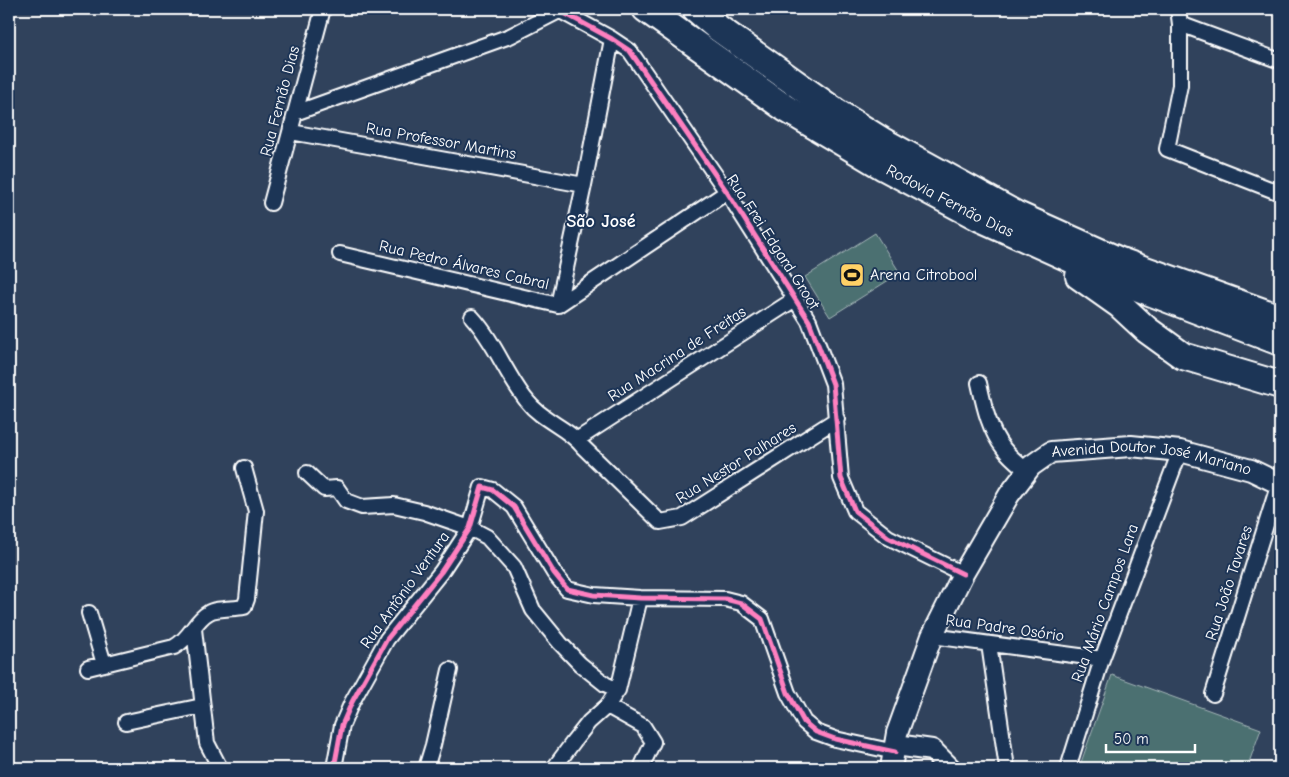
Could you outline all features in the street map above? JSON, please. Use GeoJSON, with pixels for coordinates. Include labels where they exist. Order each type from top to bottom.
{"type":"FeatureCollection","features":[{"type":"Feature","properties":{"kind":"highway","name":"Rodovia Fernão Dias"},"geometry":{"type":"LineString","coordinates":[[646,9],[785,108],[884,167],[980,218],[1112,278],[1280,342]]}},
{"type":"Feature","properties":{"kind":"highway","name":"Rodovia Fernão Dias"},"geometry":{"type":"LineString","coordinates":[[696,9],[718,28],[836,112],[884,142],[1015,214],[1120,262],[1280,318]]}},
{"type":"Feature","properties":{"kind":"highway"},"geometry":{"type":"LineString","coordinates":[[980,218],[998,235],[1081,277],[1120,304],[1147,330],[1183,356],[1280,385]]}},
{"type":"Feature","properties":{"kind":"street","name":"Rua Fernão Dias"},"geometry":{"type":"LineString","coordinates":[[271,203],[323,9]]}},
{"type":"Feature","properties":{"kind":"street"},"geometry":{"type":"LineString","coordinates":[[1178,9],[1180,24],[1180,85],[1167,149],[1280,193]]}},
{"type":"Feature","properties":{"kind":"street"},"geometry":{"type":"LineString","coordinates":[[296,113],[510,36],[558,10]]}},
{"type":"Feature","properties":{"kind":"street","name":"Rua Frei Edgard Groot"},"geometry":{"type":"LineString","coordinates":[[558,10],[612,39],[630,51],[727,192],[809,321],[833,384],[841,478],[855,511],[888,537],[963,574]]}},
{"type":"Feature","properties":{"kind":"street"},"geometry":{"type":"LineString","coordinates":[[1180,24],[1280,61]]}},
{"type":"Feature","properties":{"kind":"street"},"geometry":{"type":"LineString","coordinates":[[558,305],[584,186],[612,39]]}},
{"type":"Feature","properties":{"kind":"street","name":"Rua Professor Martins"},"geometry":{"type":"LineString","coordinates":[[290,132],[584,186]]}},
{"type":"Feature","properties":{"kind":"street","name":"Rua Pedro Álvares Cabral"},"geometry":{"type":"LineString","coordinates":[[340,254],[558,305],[727,192]]}},
{"type":"Feature","properties":{"kind":"street","name":"Rua Macrina de Freitas"},"geometry":{"type":"LineString","coordinates":[[578,439],[795,299]]}},
{"type":"Feature","properties":{"kind":"street","name":"Rua Nestor Palhares"},"geometry":{"type":"LineString","coordinates":[[472,317],[488,336],[505,369],[527,402],[553,424],[578,439],[660,522],[682,518],[837,419]]}},
{"type":"Feature","properties":{"kind":"street"},"geometry":{"type":"LineString","coordinates":[[979,383],[987,419],[1000,443],[1004,450],[1027,471]]}},
{"type":"Feature","properties":{"kind":"street","name":"Avenida Doutor José Mariano"},"geometry":{"type":"LineString","coordinates":[[895,749],[932,636],[963,574],[1009,495],[1030,466],[1051,452],[1131,446],[1180,451],[1251,470],[1280,483]]}},
{"type":"Feature","properties":{"kind":"street","name":"Rua Mário Campos Lara"},"geometry":{"type":"LineString","coordinates":[[1068,768],[1102,660],[1180,451]]}},
{"type":"Feature","properties":{"kind":"street"},"geometry":{"type":"LineString","coordinates":[[88,668],[174,646],[181,643],[206,614],[213,610],[244,607],[247,599],[256,511],[244,468]]}},
{"type":"Feature","properties":{"kind":"street"},"geometry":{"type":"LineString","coordinates":[[307,473],[324,489],[337,488],[346,501],[362,507],[394,505],[424,512],[470,528],[487,538],[506,556],[514,567],[533,610],[560,643],[580,664],[605,684],[618,690]]}},
{"type":"Feature","properties":{"kind":"street","name":"Rua João Tavares"},"geometry":{"type":"LineString","coordinates":[[1213,694],[1280,483]]}},
{"type":"Feature","properties":{"kind":"street","name":"Rua Antônio Ventura"},"geometry":{"type":"LineString","coordinates":[[334,768],[342,725],[352,702],[387,639],[440,572],[470,528],[482,487],[493,490],[514,507],[554,573],[567,589],[594,594],[640,598]]}},
{"type":"Feature","properties":{"kind":"street"},"geometry":{"type":"LineString","coordinates":[[554,768],[589,722],[607,706],[618,690],[640,598],[725,599],[741,603],[762,619],[788,693],[804,722],[816,732],[835,739],[895,749],[932,750],[950,768]]}},
{"type":"Feature","properties":{"kind":"street"},"geometry":{"type":"LineString","coordinates":[[89,613],[104,664]]}},
{"type":"Feature","properties":{"kind":"street"},"geometry":{"type":"LineString","coordinates":[[194,630],[207,743],[220,768]]}},
{"type":"Feature","properties":{"kind":"street","name":"Rua Padre Osório"},"geometry":{"type":"LineString","coordinates":[[932,636],[1102,660]]}},
{"type":"Feature","properties":{"kind":"street"},"geometry":{"type":"LineString","coordinates":[[989,644],[1007,768]]}},
{"type":"Feature","properties":{"kind":"street"},"geometry":{"type":"LineString","coordinates":[[426,768],[450,670]]}},
{"type":"Feature","properties":{"kind":"street"},"geometry":{"type":"LineString","coordinates":[[126,722],[202,706]]}},
{"type":"Feature","properties":{"kind":"street"},"geometry":{"type":"LineString","coordinates":[[607,706],[643,726],[654,742],[641,768]]}},
{"type":"Feature","properties":{"kind":"green space","name":"Arena Citrobool"},"geometry":{"type":"Polygon","coordinates":[[[875,233],[900,273],[830,317],[805,277],[875,233]]]}},
{"type":"Feature","properties":{"kind":"green space"},"geometry":{"type":"Polygon","coordinates":[[[1112,675],[1261,729],[1247,768],[1079,768],[1112,675]]]}},
{"type":"Feature","properties":{"kind":"cycle path"},"geometry":{"type":"LineString","coordinates":[[557,9],[630,51],[727,192],[809,321],[833,384],[841,478],[855,511],[888,537],[963,574]]}},
{"type":"Feature","properties":{"kind":"cycle path"},"geometry":{"type":"LineString","coordinates":[[334,768],[342,725],[352,702],[387,639],[441,572],[470,528],[482,487],[493,490],[514,507],[554,573],[567,589],[594,595],[640,598],[725,599],[741,603],[762,619],[788,693],[804,722],[816,732],[835,739],[895,752]]}},
{"type":"Feature","properties":{"kind":"place","name":"Arena Citrobool"},"geometry":{"type":"Point","coordinates":[852,275]}},
{"type":"Feature","properties":{"kind":"district","name":"São José"},"geometry":{"type":"Point","coordinates":[601,221]}}]}
